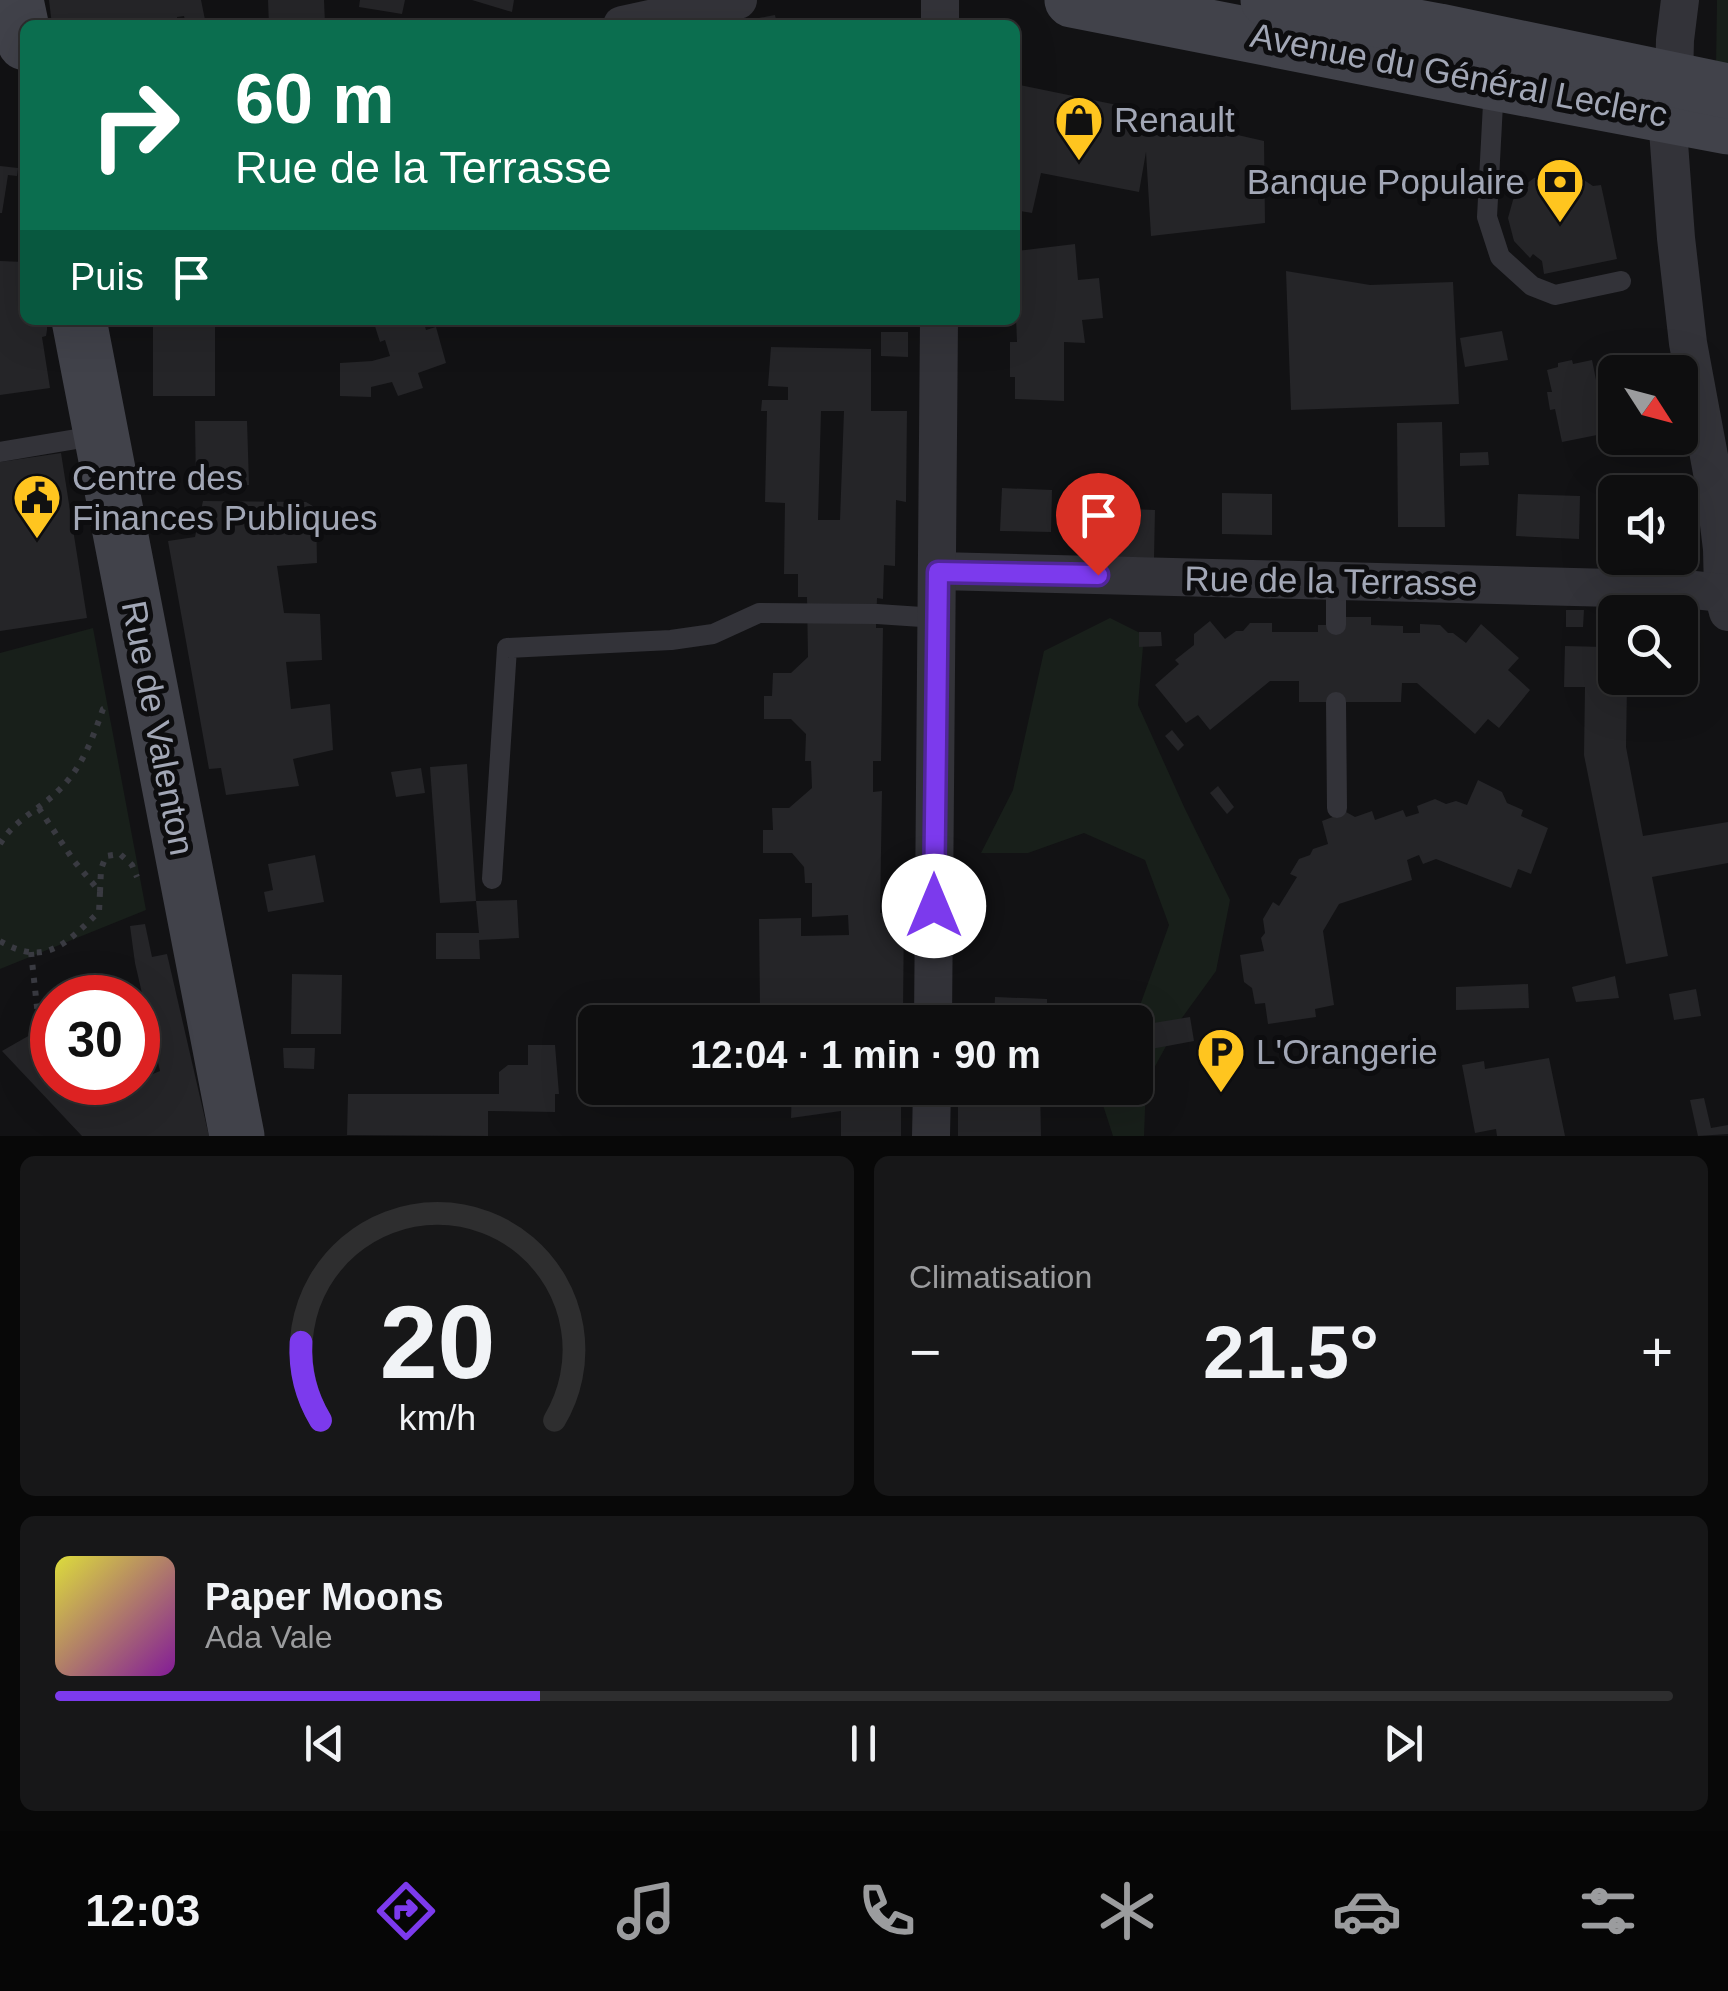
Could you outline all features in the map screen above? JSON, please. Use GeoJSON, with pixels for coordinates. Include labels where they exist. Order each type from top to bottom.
{"type":"FeatureCollection","features":[{"type":"Feature","properties":{"kind":"main road","name":"Avenue du Général Leclerc"},"geometry":{"type":"LineString","coordinates":[[1072,0],[1494,84],[1670,97],[1728,90]]}},
{"type":"Feature","properties":{"kind":"main road","name":"Avenue du Général Leclerc"},"geometry":{"type":"LineString","coordinates":[[1268,0],[1435,23],[1670,97],[1728,127]]}},
{"type":"Feature","properties":{"kind":"main road","name":"Rue de Valenton"},"geometry":{"type":"LineString","coordinates":[[80,325],[237,1136]]}},
{"type":"Feature","properties":{"kind":"street"},"geometry":{"type":"LineString","coordinates":[[645,20],[738,0]]}},
{"type":"Feature","properties":{"kind":"street"},"geometry":{"type":"LineString","coordinates":[[1680,0],[1670,97],[1676,238],[1688,343],[1721,483],[1725,602]]}},
{"type":"Feature","properties":{"kind":"street"},"geometry":{"type":"LineString","coordinates":[[933,1005],[939,325]]}},
{"type":"Feature","properties":{"kind":"street","name":"Rue de la Terrasse"},"geometry":{"type":"LineString","coordinates":[[938,572],[1694,590],[1725,602]]}},
{"type":"Feature","properties":{"kind":"street"},"geometry":{"type":"LineString","coordinates":[[932,1105],[932,1136]]}},
{"type":"Feature","properties":{"kind":"lane"},"geometry":{"type":"LineString","coordinates":[[1494,84],[1487,217],[1500,257],[1532,286],[1554,295],[1621,281]]}},
{"type":"Feature","properties":{"kind":"lane"},"geometry":{"type":"LineString","coordinates":[[0,452],[102,434]]}},
{"type":"Feature","properties":{"kind":"lane"},"geometry":{"type":"LineString","coordinates":[[1336,581],[1336,625]]}},
{"type":"Feature","properties":{"kind":"lane"},"geometry":{"type":"LineString","coordinates":[[492,879],[507,648],[670,640],[713,634],[759,613],[938,618]]}},
{"type":"Feature","properties":{"kind":"lane"},"geometry":{"type":"LineString","coordinates":[[1336,702],[1337,808]]}},
{"type":"Feature","properties":{"kind":"path"},"geometry":{"type":"LineString","coordinates":[[0,844],[8,830],[59,790],[86,755],[103,709]]}},
{"type":"Feature","properties":{"kind":"path"},"geometry":{"type":"LineString","coordinates":[[0,941],[14,949],[42,954],[64,945],[99,912],[100,892],[38,807]]}},
{"type":"Feature","properties":{"kind":"path"},"geometry":{"type":"LineString","coordinates":[[32,952],[34,975]]}},
{"type":"Feature","properties":{"kind":"shaded area"},"geometry":{"type":"Polygon","coordinates":[[[1717,0],[1728,0],[1728,71],[1716,69],[1717,0]]]}},
{"type":"Feature","properties":{"kind":"shaded area"},"geometry":{"type":"Polygon","coordinates":[[[1110,618],[1144,635],[1138,705],[1230,900],[1216,971],[1179,1022],[1153,1070],[1153,1005],[1140,1005],[1169,925],[1145,860],[1084,833],[1028,853],[981,853],[1013,790],[1044,651],[1110,618]]]}},
{"type":"Feature","properties":{"kind":"shaded area"},"geometry":{"type":"Polygon","coordinates":[[[93,628],[146,910],[0,969],[0,653],[93,628]]]}},
{"type":"Feature","properties":{"kind":"shaded area"},"geometry":{"type":"Polygon","coordinates":[[[1103,1105],[1145,1105],[1144,1136],[1113,1136],[1103,1105]]]}},
{"type":"Feature","properties":{"kind":"building"},"geometry":{"type":"Polygon","coordinates":[[[49,0],[201,0],[205,20],[185,20],[184,16],[177,20],[51,20],[49,0]]]}},
{"type":"Feature","properties":{"kind":"building"},"geometry":{"type":"Polygon","coordinates":[[[268,0],[324,0],[325,20],[269,20],[268,0]]]}},
{"type":"Feature","properties":{"kind":"building"},"geometry":{"type":"Polygon","coordinates":[[[360,0],[405,0],[402,14],[359,7],[360,0]]]}},
{"type":"Feature","properties":{"kind":"building"},"geometry":{"type":"Polygon","coordinates":[[[472,0],[514,0],[512,12],[472,0]]]}},
{"type":"Feature","properties":{"kind":"building"},"geometry":{"type":"Polygon","coordinates":[[[775,15],[776,20],[749,20],[775,15]]]}},
{"type":"Feature","properties":{"kind":"building","name":"Renault"},"geometry":{"type":"Polygon","coordinates":[[[1020,85],[1156,113],[1154,116],[1264,141],[1265,223],[1151,236],[1146,152],[1139,192],[1041,173],[1032,213],[1020,211],[1020,85]]]}},
{"type":"Feature","properties":{"kind":"building"},"geometry":{"type":"Polygon","coordinates":[[[0,166],[18,168],[17,176],[8,175],[2,213],[0,213],[0,166]]]}},
{"type":"Feature","properties":{"kind":"building","name":"Banque Populaire"},"geometry":{"type":"Polygon","coordinates":[[[1561,172],[1578,176],[1593,186],[1601,185],[1617,259],[1544,274],[1542,261],[1533,254],[1530,258],[1514,241],[1508,218],[1520,189],[1534,178],[1561,172]]]}},
{"type":"Feature","properties":{"kind":"building"},"geometry":{"type":"Polygon","coordinates":[[[1075,244],[1078,280],[1099,278],[1103,318],[1082,320],[1085,343],[1064,342],[1064,401],[1015,399],[1015,377],[1010,377],[1010,342],[1017,342],[1016,325],[1020,325],[1020,251],[1075,244]]]}},
{"type":"Feature","properties":{"kind":"building"},"geometry":{"type":"Polygon","coordinates":[[[0,261],[20,262],[20,325],[47,325],[46,336],[42,337],[50,388],[0,395],[0,261]]]}},
{"type":"Feature","properties":{"kind":"building"},"geometry":{"type":"Polygon","coordinates":[[[1286,271],[1370,285],[1453,282],[1459,404],[1291,410],[1286,271]]]}},
{"type":"Feature","properties":{"kind":"building"},"geometry":{"type":"Polygon","coordinates":[[[153,325],[215,325],[215,396],[153,396],[153,325]]]}},
{"type":"Feature","properties":{"kind":"building"},"geometry":{"type":"Polygon","coordinates":[[[375,325],[424,325],[426,330],[436,327],[446,363],[418,373],[423,388],[398,396],[392,382],[371,387],[371,397],[340,396],[340,363],[390,356],[385,340],[380,342],[375,325]]]}},
{"type":"Feature","properties":{"kind":"building"},"geometry":{"type":"Polygon","coordinates":[[[1502,331],[1508,360],[1465,367],[1460,338],[1502,331]]]}},
{"type":"Feature","properties":{"kind":"building"},"geometry":{"type":"Polygon","coordinates":[[[881,332],[908,332],[908,357],[881,356],[881,332]]]}},
{"type":"Feature","properties":{"kind":"building"},"geometry":{"type":"Polygon","coordinates":[[[771,347],[871,349],[871,411],[907,411],[906,502],[896,500],[895,566],[884,565],[883,599],[877,598],[876,628],[883,628],[881,761],[873,761],[873,792],[882,791],[880,913],[904,912],[903,1005],[760,1005],[759,919],[801,918],[801,936],[849,935],[848,915],[812,917],[812,883],[805,883],[804,867],[792,853],[763,853],[763,830],[773,830],[772,808],[789,808],[812,788],[811,761],[805,761],[806,734],[791,719],[764,719],[764,696],[772,696],[773,673],[791,673],[808,657],[807,597],[798,597],[798,574],[784,574],[785,503],[765,502],[767,411],[761,411],[762,400],[788,400],[788,387],[768,386],[771,347]],[[821,411],[818,520],[840,520],[844,411],[821,411]]]}},
{"type":"Feature","properties":{"kind":"building"},"geometry":{"type":"Polygon","coordinates":[[[1592,360],[1598,390],[1598,435],[1562,442],[1547,392],[1552,392],[1547,370],[1558,367],[1558,363],[1592,360]]]}},
{"type":"Feature","properties":{"kind":"building"},"geometry":{"type":"Polygon","coordinates":[[[195,421],[247,421],[249,485],[196,485],[195,421]]]}},
{"type":"Feature","properties":{"kind":"building"},"geometry":{"type":"Polygon","coordinates":[[[1442,422],[1445,527],[1398,527],[1397,423],[1442,422]]]}},
{"type":"Feature","properties":{"kind":"building"},"geometry":{"type":"Polygon","coordinates":[[[1488,452],[1489,465],[1460,466],[1460,453],[1488,452]]]}},
{"type":"Feature","properties":{"kind":"building","name":"Centre des Finances Publiques"},"geometry":{"type":"Polygon","coordinates":[[[61,453],[87,618],[0,631],[0,462],[61,453]]]}},
{"type":"Feature","properties":{"kind":"building"},"geometry":{"type":"Polygon","coordinates":[[[1002,488],[1052,490],[1051,532],[1000,531],[1002,488]]]}},
{"type":"Feature","properties":{"kind":"building"},"geometry":{"type":"Polygon","coordinates":[[[1222,493],[1272,494],[1272,535],[1222,534],[1222,493]]]}},
{"type":"Feature","properties":{"kind":"building"},"geometry":{"type":"Polygon","coordinates":[[[1518,494],[1580,496],[1579,539],[1516,536],[1518,494]]]}},
{"type":"Feature","properties":{"kind":"building"},"geometry":{"type":"Polygon","coordinates":[[[203,501],[306,502],[316,508],[317,563],[277,566],[284,613],[320,614],[322,660],[286,662],[291,709],[330,704],[333,750],[293,759],[299,786],[226,795],[221,768],[209,769],[168,541],[195,537],[203,501]]]}},
{"type":"Feature","properties":{"kind":"building"},"geometry":{"type":"Polygon","coordinates":[[[1131,509],[1155,510],[1154,558],[1091,557],[1092,524],[1131,525],[1131,509]]]}},
{"type":"Feature","properties":{"kind":"building"},"geometry":{"type":"Polygon","coordinates":[[[1566,610],[1584,610],[1583,627],[1566,627],[1566,610]]]}},
{"type":"Feature","properties":{"kind":"building"},"geometry":{"type":"Polygon","coordinates":[[[1343,617],[1371,617],[1371,625],[1403,626],[1403,633],[1420,633],[1420,624],[1440,625],[1466,643],[1481,624],[1519,658],[1508,670],[1530,690],[1499,728],[1488,719],[1475,734],[1417,683],[1402,683],[1401,702],[1299,702],[1299,681],[1270,681],[1210,730],[1198,715],[1186,723],[1155,685],[1179,664],[1175,660],[1194,645],[1194,634],[1210,621],[1225,639],[1250,623],[1272,623],[1272,632],[1318,632],[1318,625],[1336,625],[1343,617]]]}},
{"type":"Feature","properties":{"kind":"building"},"geometry":{"type":"Polygon","coordinates":[[[1139,632],[1161,632],[1162,646],[1139,647],[1139,632]]]}},
{"type":"Feature","properties":{"kind":"building"},"geometry":{"type":"Polygon","coordinates":[[[1565,646],[1598,647],[1598,695],[1627,695],[1626,747],[1643,836],[1728,822],[1728,863],[1652,877],[1668,956],[1626,964],[1584,755],[1585,687],[1564,687],[1565,646]]]}},
{"type":"Feature","properties":{"kind":"building"},"geometry":{"type":"Polygon","coordinates":[[[1172,730],[1184,745],[1178,751],[1165,736],[1172,730]]]}},
{"type":"Feature","properties":{"kind":"building"},"geometry":{"type":"Polygon","coordinates":[[[467,764],[476,901],[440,903],[430,767],[467,764]]]}},
{"type":"Feature","properties":{"kind":"building"},"geometry":{"type":"Polygon","coordinates":[[[421,768],[425,793],[396,797],[391,772],[421,768]]]}},
{"type":"Feature","properties":{"kind":"building"},"geometry":{"type":"Polygon","coordinates":[[[1478,780],[1502,792],[1507,803],[1523,810],[1521,816],[1548,828],[1531,874],[1518,869],[1511,888],[1436,859],[1423,864],[1419,855],[1407,860],[1412,880],[1339,904],[1323,931],[1334,1005],[1315,1009],[1316,1017],[1268,1024],[1265,1003],[1255,1004],[1252,988],[1244,982],[1240,955],[1264,951],[1263,919],[1273,902],[1279,906],[1297,877],[1290,874],[1299,859],[1328,844],[1322,821],[1346,812],[1355,817],[1372,811],[1375,820],[1403,810],[1406,817],[1419,813],[1417,806],[1435,799],[1467,805],[1478,780]]]}},
{"type":"Feature","properties":{"kind":"building"},"geometry":{"type":"Polygon","coordinates":[[[1218,786],[1234,807],[1227,814],[1210,793],[1218,786]]]}},
{"type":"Feature","properties":{"kind":"building"},"geometry":{"type":"Polygon","coordinates":[[[315,855],[324,902],[268,912],[264,892],[273,890],[268,864],[315,855]]]}},
{"type":"Feature","properties":{"kind":"building"},"geometry":{"type":"Polygon","coordinates":[[[517,900],[519,938],[479,940],[480,959],[436,959],[436,933],[479,933],[476,901],[517,900]]]}},
{"type":"Feature","properties":{"kind":"building"},"geometry":{"type":"Polygon","coordinates":[[[145,924],[152,957],[167,954],[209,1136],[82,1136],[53,1105],[160,1105],[160,975],[138,975],[130,926],[145,924]]]}},
{"type":"Feature","properties":{"kind":"building"},"geometry":{"type":"Polygon","coordinates":[[[292,974],[342,975],[341,1034],[291,1034],[292,974]]]}},
{"type":"Feature","properties":{"kind":"building"},"geometry":{"type":"Polygon","coordinates":[[[1615,976],[1619,998],[1576,1002],[1572,987],[1615,976]]]}},
{"type":"Feature","properties":{"kind":"building"},"geometry":{"type":"Polygon","coordinates":[[[1528,984],[1529,1008],[1456,1010],[1456,987],[1528,984]]]}},
{"type":"Feature","properties":{"kind":"building"},"geometry":{"type":"Polygon","coordinates":[[[1696,989],[1701,1016],[1674,1020],[1669,994],[1696,989]]]}},
{"type":"Feature","properties":{"kind":"building"},"geometry":{"type":"Polygon","coordinates":[[[995,997],[1047,999],[1047,1005],[995,1005],[995,997]]]}},
{"type":"Feature","properties":{"kind":"building"},"geometry":{"type":"Polygon","coordinates":[[[1190,1017],[1194,1041],[1153,1049],[1153,1023],[1190,1017]]]}},
{"type":"Feature","properties":{"kind":"building"},"geometry":{"type":"Polygon","coordinates":[[[30,1035],[30,1081],[2,1051],[30,1035]]]}},
{"type":"Feature","properties":{"kind":"building"},"geometry":{"type":"Polygon","coordinates":[[[528,1045],[555,1045],[559,1094],[555,1094],[555,1112],[488,1111],[488,1136],[347,1135],[348,1094],[499,1094],[499,1072],[508,1065],[528,1065],[528,1045]]]}},
{"type":"Feature","properties":{"kind":"building"},"geometry":{"type":"Polygon","coordinates":[[[283,1048],[315,1048],[314,1069],[284,1068],[283,1048]]]}},
{"type":"Feature","properties":{"kind":"building"},"geometry":{"type":"Polygon","coordinates":[[[1549,1058],[1565,1136],[1497,1136],[1496,1129],[1475,1133],[1462,1065],[1484,1061],[1485,1069],[1549,1058]]]}},
{"type":"Feature","properties":{"kind":"building"},"geometry":{"type":"Polygon","coordinates":[[[1704,1098],[1711,1128],[1728,1125],[1728,1134],[1698,1136],[1690,1100],[1704,1098]]]}},
{"type":"Feature","properties":{"kind":"building"},"geometry":{"type":"Polygon","coordinates":[[[791,1105],[901,1105],[901,1136],[841,1136],[841,1111],[791,1118],[791,1105]]]}},
{"type":"Feature","properties":{"kind":"building"},"geometry":{"type":"Polygon","coordinates":[[[958,1105],[1040,1105],[1041,1136],[958,1136],[958,1105]]]}},
{"type":"Feature","properties":{"kind":"place","name":"Renault"},"geometry":{"type":"Point","coordinates":[1079,162]}},
{"type":"Feature","properties":{"kind":"place","name":"Banque Populaire"},"geometry":{"type":"Point","coordinates":[1560,224]}},
{"type":"Feature","properties":{"kind":"place","name":"Centre des Finances Publiques"},"geometry":{"type":"Point","coordinates":[37,540]}},
{"type":"Feature","properties":{"kind":"place","name":"L'Orangerie"},"geometry":{"type":"Point","coordinates":[1221,1094]}},
{"type":"Feature","properties":{"kind":"route"},"geometry":{"type":"LineString","coordinates":[[934,906],[938,572],[1098,575]]}}]}
